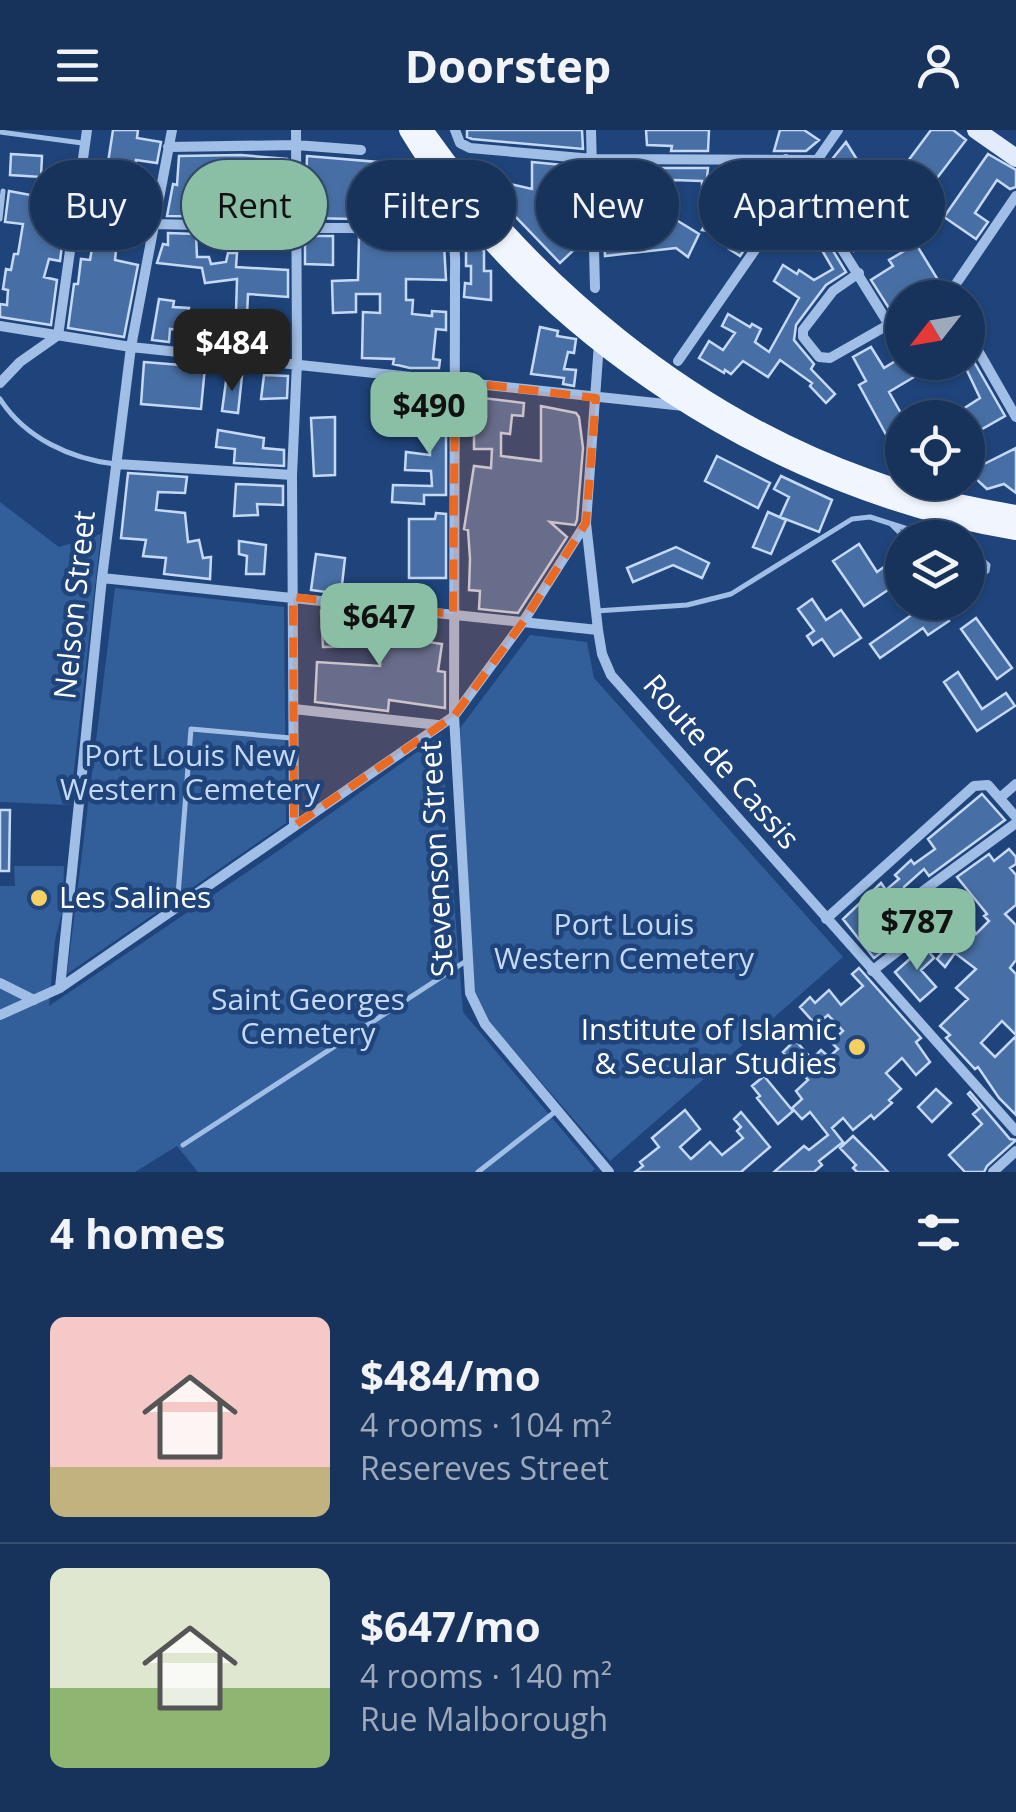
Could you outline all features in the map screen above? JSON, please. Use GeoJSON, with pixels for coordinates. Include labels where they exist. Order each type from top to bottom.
{"type":"FeatureCollection","features":[{"type":"Feature","properties":{"kind":"highway"},"geometry":{"type":"LineString","coordinates":[[396,130],[452,207],[481,239],[599,343],[688,406],[766,450],[852,488],[916,509],[1016,532]]}},
{"type":"Feature","properties":{"kind":"highway"},"geometry":{"type":"LineString","coordinates":[[408,130],[445,186],[530,280]]}},
{"type":"Feature","properties":{"kind":"highway"},"geometry":{"type":"LineString","coordinates":[[427,130],[460,182],[551,278],[623,340],[710,400],[764,432],[867,478],[915,494],[1016,514]]}},
{"type":"Feature","properties":{"kind":"main road"},"geometry":{"type":"LineString","coordinates":[[976,130],[1016,158]]}},
{"type":"Feature","properties":{"kind":"street"},"geometry":{"type":"LineString","coordinates":[[58,336],[87,130]]}},
{"type":"Feature","properties":{"kind":"street","name":"Nelson Street"},"geometry":{"type":"LineString","coordinates":[[162,176],[172,130]]}},
{"type":"Feature","properties":{"kind":"street"},"geometry":{"type":"LineString","coordinates":[[296,130],[296,160]]}},
{"type":"Feature","properties":{"kind":"street"},"geometry":{"type":"LineString","coordinates":[[455,130],[460,143],[470,148],[593,159],[817,160],[838,130]]}},
{"type":"Feature","properties":{"kind":"street"},"geometry":{"type":"LineString","coordinates":[[591,130],[595,288]]}},
{"type":"Feature","properties":{"kind":"street"},"geometry":{"type":"LineString","coordinates":[[168,147],[361,150]]}},
{"type":"Feature","properties":{"kind":"street"},"geometry":{"type":"LineString","coordinates":[[959,280],[1016,196]]}},
{"type":"Feature","properties":{"kind":"street","name":"Stevenson Street"},"geometry":{"type":"LineString","coordinates":[[327,228],[442,230],[454,242],[454,716],[474,1007],[608,1172]]}},
{"type":"Feature","properties":{"kind":"street","name":"Nelson Street"},"geometry":{"type":"LineString","coordinates":[[60,988],[102,578],[131,347],[148,250]]}},
{"type":"Feature","properties":{"kind":"street"},"geometry":{"type":"LineString","coordinates":[[294,826],[292,475],[296,250]]}},
{"type":"Feature","properties":{"kind":"street"},"geometry":{"type":"LineString","coordinates":[[678,361],[756,250]]}},
{"type":"Feature","properties":{"kind":"street"},"geometry":{"type":"LineString","coordinates":[[844,250],[885,319]]}},
{"type":"Feature","properties":{"kind":"street"},"geometry":{"type":"LineString","coordinates":[[858,273],[833,290],[803,330],[803,337],[819,356],[830,358],[885,326]]}},
{"type":"Feature","properties":{"kind":"street"},"geometry":{"type":"LineString","coordinates":[[0,326],[131,347],[688,406]]}},
{"type":"Feature","properties":{"kind":"street"},"geometry":{"type":"LineString","coordinates":[[0,383],[29,354],[58,336]]}},
{"type":"Feature","properties":{"kind":"street","name":"Route de Cassis"},"geometry":{"type":"LineString","coordinates":[[599,343],[586,523],[598,630],[611,674],[1016,1131]]}},
{"type":"Feature","properties":{"kind":"street"},"geometry":{"type":"LineString","coordinates":[[985,363],[1016,417]]}},
{"type":"Feature","properties":{"kind":"street"},"geometry":{"type":"LineString","coordinates":[[117,464],[292,475]]}},
{"type":"Feature","properties":{"kind":"street"},"geometry":{"type":"LineString","coordinates":[[0,1016],[60,988],[454,716],[523,622],[586,523]]}},
{"type":"Feature","properties":{"kind":"street"},"geometry":{"type":"LineString","coordinates":[[102,578],[598,630]]}},
{"type":"Feature","properties":{"kind":"street"},"geometry":{"type":"LineString","coordinates":[[294,710],[439,726]]}},
{"type":"Feature","properties":{"kind":"street"},"geometry":{"type":"LineString","coordinates":[[826,919],[974,786],[984,783],[1002,797],[1016,820],[924,891],[922,900],[934,915],[934,923],[872,971]]}},
{"type":"Feature","properties":{"kind":"street"},"geometry":{"type":"LineString","coordinates":[[1002,797],[1016,784]]}},
{"type":"Feature","properties":{"kind":"street"},"geometry":{"type":"LineString","coordinates":[[0,983],[34,1000]]}},
{"type":"Feature","properties":{"kind":"street"},"geometry":{"type":"LineString","coordinates":[[993,1172],[1016,1151]]}},
{"type":"Feature","properties":{"kind":"lane"},"geometry":{"type":"LineString","coordinates":[[2,131],[85,144]]}},
{"type":"Feature","properties":{"kind":"lane"},"geometry":{"type":"LineString","coordinates":[[0,219],[2,191]]}},
{"type":"Feature","properties":{"kind":"lane"},"geometry":{"type":"LineString","coordinates":[[0,399],[23,426],[64,452],[117,464]]}},
{"type":"Feature","properties":{"kind":"lane"},"geometry":{"type":"LineString","coordinates":[[596,611],[709,602],[731,594],[852,519],[870,517],[885,523]]}},
{"type":"Feature","properties":{"kind":"lane"},"geometry":{"type":"LineString","coordinates":[[176,908],[192,729],[294,739]]}},
{"type":"Feature","properties":{"kind":"lane"},"geometry":{"type":"LineString","coordinates":[[183,1145],[468,960]]}},
{"type":"Feature","properties":{"kind":"lane"},"geometry":{"type":"LineString","coordinates":[[478,1172],[556,1111]]}},
{"type":"Feature","properties":{"kind":"highlighted area"},"geometry":{"type":"Polygon","coordinates":[[[455,381],[596,398],[586,523],[523,622],[454,716],[294,826],[293,597],[453,614],[455,381]]]}},
{"type":"Feature","properties":{"kind":"green space"},"geometry":{"type":"Polygon","coordinates":[[[0,502],[59,547],[101,534],[70,805],[0,802],[0,502]]]}},
{"type":"Feature","properties":{"kind":"green space","name":"Port Louis New Western Cemetery"},"geometry":{"type":"Polygon","coordinates":[[[115,588],[284,607],[286,823],[67,974],[115,588]]]}},
{"type":"Feature","properties":{"kind":"green space","name":"Port Louis Western Cemetery"},"geometry":{"type":"Polygon","coordinates":[[[530,635],[587,642],[594,678],[843,957],[610,1161],[473,1004],[460,728],[530,635]]]}},
{"type":"Feature","properties":{"kind":"green space","name":"Saint Georges Cemetery"},"geometry":{"type":"Polygon","coordinates":[[[441,735],[463,1012],[595,1169],[198,1172],[177,1146],[135,1172],[0,1172],[0,886],[15,886],[14,866],[64,866],[63,909],[55,940],[49,1006],[441,735]]]}},
{"type":"Feature","properties":{"kind":"building"},"geometry":{"type":"Polygon","coordinates":[[[113,130],[138,130],[137,138],[161,142],[158,160],[108,160],[113,130]]]}},
{"type":"Feature","properties":{"kind":"building"},"geometry":{"type":"Polygon","coordinates":[[[467,130],[582,130],[583,149],[472,139],[467,137],[467,130]]]}},
{"type":"Feature","properties":{"kind":"building"},"geometry":{"type":"Polygon","coordinates":[[[646,130],[709,130],[708,151],[671,151],[672,146],[647,145],[646,130]]]}},
{"type":"Feature","properties":{"kind":"building"},"geometry":{"type":"Polygon","coordinates":[[[780,130],[804,130],[819,140],[806,151],[774,151],[780,130]]]}},
{"type":"Feature","properties":{"kind":"building"},"geometry":{"type":"Polygon","coordinates":[[[931,130],[953,130],[966,140],[945,168],[945,160],[909,160],[931,130]]]}},
{"type":"Feature","properties":{"kind":"building"},"geometry":{"type":"Polygon","coordinates":[[[846,142],[857,160],[831,160],[846,142]]]}},
{"type":"Feature","properties":{"kind":"building"},"geometry":{"type":"Polygon","coordinates":[[[11,154],[42,156],[42,160],[30,160],[30,176],[10,175],[11,154]]]}},
{"type":"Feature","properties":{"kind":"building"},"geometry":{"type":"Polygon","coordinates":[[[988,154],[1016,170],[1016,187],[1010,189],[997,180],[975,213],[988,222],[976,239],[945,216],[988,154]]]}},
{"type":"Feature","properties":{"kind":"building"},"geometry":{"type":"Polygon","coordinates":[[[179,156],[287,159],[182,160],[182,216],[167,216],[173,184],[177,185],[179,156]]]}},
{"type":"Feature","properties":{"kind":"building"},"geometry":{"type":"Polygon","coordinates":[[[307,156],[354,160],[347,160],[347,219],[327,218],[327,160],[307,160],[307,156]]]}},
{"type":"Feature","properties":{"kind":"building"},"geometry":{"type":"Polygon","coordinates":[[[532,162],[536,162],[536,238],[516,217],[516,185],[532,189],[532,162]]]}},
{"type":"Feature","properties":{"kind":"building"},"geometry":{"type":"Polygon","coordinates":[[[679,168],[699,168],[699,181],[679,180],[679,168]]]}},
{"type":"Feature","properties":{"kind":"building"},"geometry":{"type":"Polygon","coordinates":[[[9,191],[30,195],[30,250],[61,250],[60,261],[49,259],[44,277],[57,280],[51,325],[0,317],[0,304],[7,305],[8,290],[3,289],[6,269],[11,270],[14,254],[18,254],[23,224],[5,222],[9,191]]]}},
{"type":"Feature","properties":{"kind":"building"},"geometry":{"type":"Polygon","coordinates":[[[679,222],[699,234],[688,257],[679,250],[679,222]]]}},
{"type":"Feature","properties":{"kind":"building"},"geometry":{"type":"Polygon","coordinates":[[[168,233],[182,234],[182,250],[197,250],[197,257],[209,257],[211,264],[226,262],[228,253],[237,253],[236,267],[288,270],[288,297],[248,294],[247,316],[262,317],[261,326],[283,331],[283,336],[288,336],[288,351],[235,346],[237,279],[205,283],[202,268],[157,263],[163,244],[168,245],[168,233]]]}},
{"type":"Feature","properties":{"kind":"building"},"geometry":{"type":"Polygon","coordinates":[[[327,236],[333,236],[333,265],[305,264],[305,250],[327,250],[327,236]]]}},
{"type":"Feature","properties":{"kind":"building"},"geometry":{"type":"Polygon","coordinates":[[[92,250],[116,250],[115,260],[138,265],[124,337],[68,328],[81,259],[90,260],[92,250]]]}},
{"type":"Feature","properties":{"kind":"building"},"geometry":{"type":"Polygon","coordinates":[[[359,250],[444,250],[446,280],[406,279],[406,300],[413,300],[412,314],[432,316],[432,311],[446,312],[446,330],[436,329],[433,359],[440,360],[439,368],[410,368],[393,364],[394,359],[362,358],[363,312],[380,313],[380,294],[356,294],[356,312],[333,313],[332,281],[358,280],[359,250]]]}},
{"type":"Feature","properties":{"kind":"building"},"geometry":{"type":"Polygon","coordinates":[[[466,250],[484,251],[484,271],[491,271],[491,300],[464,297],[465,283],[471,284],[471,266],[466,266],[466,250]]]}},
{"type":"Feature","properties":{"kind":"building"},"geometry":{"type":"Polygon","coordinates":[[[547,250],[574,250],[560,263],[547,250]]]}},
{"type":"Feature","properties":{"kind":"building"},"geometry":{"type":"Polygon","coordinates":[[[605,250],[658,250],[605,256],[605,250]]]}},
{"type":"Feature","properties":{"kind":"building"},"geometry":{"type":"Polygon","coordinates":[[[822,250],[833,250],[846,272],[826,285],[796,325],[794,340],[814,364],[811,369],[835,394],[826,403],[810,386],[812,383],[780,360],[768,377],[743,361],[731,374],[699,358],[709,341],[723,350],[735,333],[722,326],[728,314],[761,329],[755,342],[769,352],[799,298],[774,281],[783,265],[814,280],[833,269],[822,250]]]}},
{"type":"Feature","properties":{"kind":"building"},"geometry":{"type":"Polygon","coordinates":[[[906,250],[920,250],[938,280],[885,280],[885,302],[871,280],[893,266],[889,260],[906,250]]]}},
{"type":"Feature","properties":{"kind":"building"},"geometry":{"type":"Polygon","coordinates":[[[159,299],[174,301],[173,307],[189,308],[186,331],[170,329],[169,342],[152,340],[159,299]]]}},
{"type":"Feature","properties":{"kind":"building"},"geometry":{"type":"Polygon","coordinates":[[[540,327],[558,331],[557,336],[576,339],[574,353],[568,352],[564,369],[576,370],[574,386],[563,384],[564,378],[531,374],[540,327]]]}},
{"type":"Feature","properties":{"kind":"building"},"geometry":{"type":"Polygon","coordinates":[[[871,347],[885,367],[885,380],[909,380],[889,392],[894,400],[885,400],[885,433],[859,385],[866,381],[853,357],[871,347]]]}},
{"type":"Feature","properties":{"kind":"building"},"geometry":{"type":"Polygon","coordinates":[[[144,362],[205,367],[201,409],[141,404],[144,362]]]}},
{"type":"Feature","properties":{"kind":"building"},"geometry":{"type":"Polygon","coordinates":[[[227,374],[242,376],[238,413],[222,411],[227,374]]]}},
{"type":"Feature","properties":{"kind":"building"},"geometry":{"type":"Polygon","coordinates":[[[264,375],[288,376],[287,398],[261,399],[264,375]]]}},
{"type":"Feature","properties":{"kind":"building"},"geometry":{"type":"Polygon","coordinates":[[[972,380],[984,380],[1005,416],[985,427],[985,400],[977,400],[980,398],[972,380]]]}},
{"type":"Feature","properties":{"kind":"building"},"geometry":{"type":"Polygon","coordinates":[[[431,388],[446,389],[446,495],[424,495],[424,504],[392,502],[393,485],[432,486],[431,471],[405,470],[406,452],[430,455],[431,388]]]}},
{"type":"Feature","properties":{"kind":"building"},"geometry":{"type":"Polygon","coordinates":[[[466,396],[524,403],[523,416],[512,415],[510,434],[501,433],[501,456],[541,461],[541,406],[576,413],[579,417],[583,448],[577,520],[575,525],[550,522],[567,537],[518,613],[479,609],[480,591],[469,590],[468,530],[464,529],[474,466],[491,468],[492,449],[474,449],[474,429],[464,428],[466,396]]]}},
{"type":"Feature","properties":{"kind":"building"},"geometry":{"type":"Polygon","coordinates":[[[335,417],[335,475],[314,476],[311,418],[335,417]]]}},
{"type":"Feature","properties":{"kind":"building"},"geometry":{"type":"Polygon","coordinates":[[[218,430],[264,438],[263,448],[284,450],[284,466],[234,463],[235,449],[216,447],[218,430]]]}},
{"type":"Feature","properties":{"kind":"building"},"geometry":{"type":"Polygon","coordinates":[[[1016,448],[1016,493],[1004,484],[987,489],[985,464],[1016,448]]]}},
{"type":"Feature","properties":{"kind":"building"},"geometry":{"type":"Polygon","coordinates":[[[717,456],[770,483],[758,508],[705,481],[717,456]]]}},
{"type":"Feature","properties":{"kind":"building"},"geometry":{"type":"Polygon","coordinates":[[[128,473],[187,477],[185,493],[158,492],[156,510],[185,513],[188,542],[199,540],[203,558],[211,557],[210,579],[164,574],[166,558],[143,556],[146,540],[121,538],[128,473]]]}},
{"type":"Feature","properties":{"kind":"building"},"geometry":{"type":"Polygon","coordinates":[[[781,476],[832,500],[819,532],[780,517],[789,497],[774,489],[781,476]]]}},
{"type":"Feature","properties":{"kind":"building"},"geometry":{"type":"Polygon","coordinates":[[[236,484],[283,486],[283,505],[257,504],[258,515],[234,516],[236,484]]]}},
{"type":"Feature","properties":{"kind":"building"},"geometry":{"type":"Polygon","coordinates":[[[768,512],[786,520],[771,554],[753,547],[768,512]]]}},
{"type":"Feature","properties":{"kind":"building"},"geometry":{"type":"Polygon","coordinates":[[[436,513],[446,514],[446,578],[409,578],[409,519],[435,519],[436,513]]]}},
{"type":"Feature","properties":{"kind":"building"},"geometry":{"type":"Polygon","coordinates":[[[239,541],[266,545],[264,574],[246,574],[247,556],[239,554],[239,541]]]}},
{"type":"Feature","properties":{"kind":"building"},"geometry":{"type":"Polygon","coordinates":[[[859,544],[877,572],[885,566],[885,592],[864,606],[833,561],[859,544]]]}},
{"type":"Feature","properties":{"kind":"building"},"geometry":{"type":"Polygon","coordinates":[[[676,547],[709,563],[702,578],[673,565],[633,582],[627,568],[676,547]]]}},
{"type":"Feature","properties":{"kind":"building"},"geometry":{"type":"Polygon","coordinates":[[[316,554],[345,558],[341,594],[311,590],[316,554]]]}},
{"type":"Feature","properties":{"kind":"building"},"geometry":{"type":"Polygon","coordinates":[[[812,599],[826,620],[841,610],[861,638],[834,656],[822,639],[813,645],[807,636],[814,631],[798,609],[812,599]]]}},
{"type":"Feature","properties":{"kind":"building"},"geometry":{"type":"Polygon","coordinates":[[[321,611],[346,612],[347,623],[376,625],[377,619],[397,621],[395,637],[442,644],[438,671],[445,672],[445,708],[389,700],[388,711],[315,702],[317,662],[380,666],[381,646],[323,647],[321,611]]]}},
{"type":"Feature","properties":{"kind":"building"},"geometry":{"type":"Polygon","coordinates":[[[904,620],[949,621],[928,635],[923,628],[880,658],[870,644],[904,620]]]}},
{"type":"Feature","properties":{"kind":"building"},"geometry":{"type":"Polygon","coordinates":[[[977,620],[1012,668],[997,679],[961,629],[977,620]]]}},
{"type":"Feature","properties":{"kind":"building"},"geometry":{"type":"Polygon","coordinates":[[[958,672],[982,709],[1006,693],[1015,706],[977,731],[944,682],[958,672]]]}},
{"type":"Feature","properties":{"kind":"building"},"geometry":{"type":"Polygon","coordinates":[[[982,794],[1005,820],[929,876],[924,869],[904,887],[915,904],[905,912],[892,895],[877,907],[892,924],[905,914],[915,927],[874,958],[843,919],[881,883],[886,890],[899,879],[895,875],[911,860],[914,864],[935,849],[928,839],[982,794]]]}},
{"type":"Feature","properties":{"kind":"building"},"geometry":{"type":"Polygon","coordinates":[[[0,810],[10,810],[9,871],[0,871],[0,810]]]}},
{"type":"Feature","properties":{"kind":"building"},"geometry":{"type":"Polygon","coordinates":[[[1009,849],[1016,857],[1016,864],[1010,868],[1016,875],[1016,905],[1005,914],[1016,925],[1016,960],[1010,968],[1016,974],[1016,1035],[1002,1021],[981,1043],[995,1057],[1016,1036],[1016,1115],[978,1067],[975,1069],[946,1038],[950,1035],[940,1026],[968,999],[956,988],[976,969],[955,953],[945,967],[937,959],[953,939],[931,897],[939,890],[956,912],[960,909],[976,934],[989,921],[984,916],[987,914],[957,877],[989,854],[994,861],[1009,849]]]}},
{"type":"Feature","properties":{"kind":"building"},"geometry":{"type":"Polygon","coordinates":[[[922,944],[934,958],[921,970],[936,987],[920,1001],[895,972],[912,957],[909,953],[922,944]]]}},
{"type":"Feature","properties":{"kind":"building"},"geometry":{"type":"Polygon","coordinates":[[[859,968],[921,1038],[916,1042],[930,1062],[916,1075],[902,1058],[886,1073],[901,1089],[889,1100],[892,1103],[853,1130],[843,1118],[832,1128],[843,1142],[819,1161],[822,1165],[814,1172],[774,1172],[804,1146],[809,1150],[828,1135],[810,1112],[802,1119],[792,1108],[802,1099],[796,1091],[808,1080],[793,1064],[781,1074],[775,1066],[787,1056],[783,1052],[795,1040],[812,1059],[821,1050],[829,1057],[838,1049],[831,1042],[843,1031],[828,1015],[816,1025],[800,1007],[810,997],[815,1003],[829,990],[841,1005],[863,986],[852,974],[859,968]]]}},
{"type":"Feature","properties":{"kind":"building"},"geometry":{"type":"Polygon","coordinates":[[[764,1076],[793,1111],[778,1124],[752,1086],[764,1076]]]}},
{"type":"Feature","properties":{"kind":"building"},"geometry":{"type":"Polygon","coordinates":[[[936,1089],[951,1103],[932,1122],[918,1107],[936,1089]]]}},
{"type":"Feature","properties":{"kind":"building"},"geometry":{"type":"Polygon","coordinates":[[[970,1092],[1010,1139],[1016,1140],[984,1172],[965,1172],[949,1155],[982,1124],[973,1114],[980,1108],[970,1092]]]}},
{"type":"Feature","properties":{"kind":"building"},"geometry":{"type":"Polygon","coordinates":[[[685,1110],[700,1129],[680,1147],[691,1159],[710,1142],[722,1155],[743,1138],[734,1119],[741,1112],[770,1147],[741,1172],[635,1172],[643,1166],[640,1162],[659,1147],[652,1138],[685,1110]]]}},
{"type":"Feature","properties":{"kind":"building"},"geometry":{"type":"Polygon","coordinates":[[[853,1136],[888,1172],[857,1172],[853,1168],[856,1165],[840,1148],[853,1136]]]}},
{"type":"Feature","properties":{"kind":"place","name":"Les Salines"},"geometry":{"type":"Point","coordinates":[39,898]}},
{"type":"Feature","properties":{"kind":"place","name":"Institute of Islamic & Secular Studies"},"geometry":{"type":"Point","coordinates":[857,1047]}}]}
